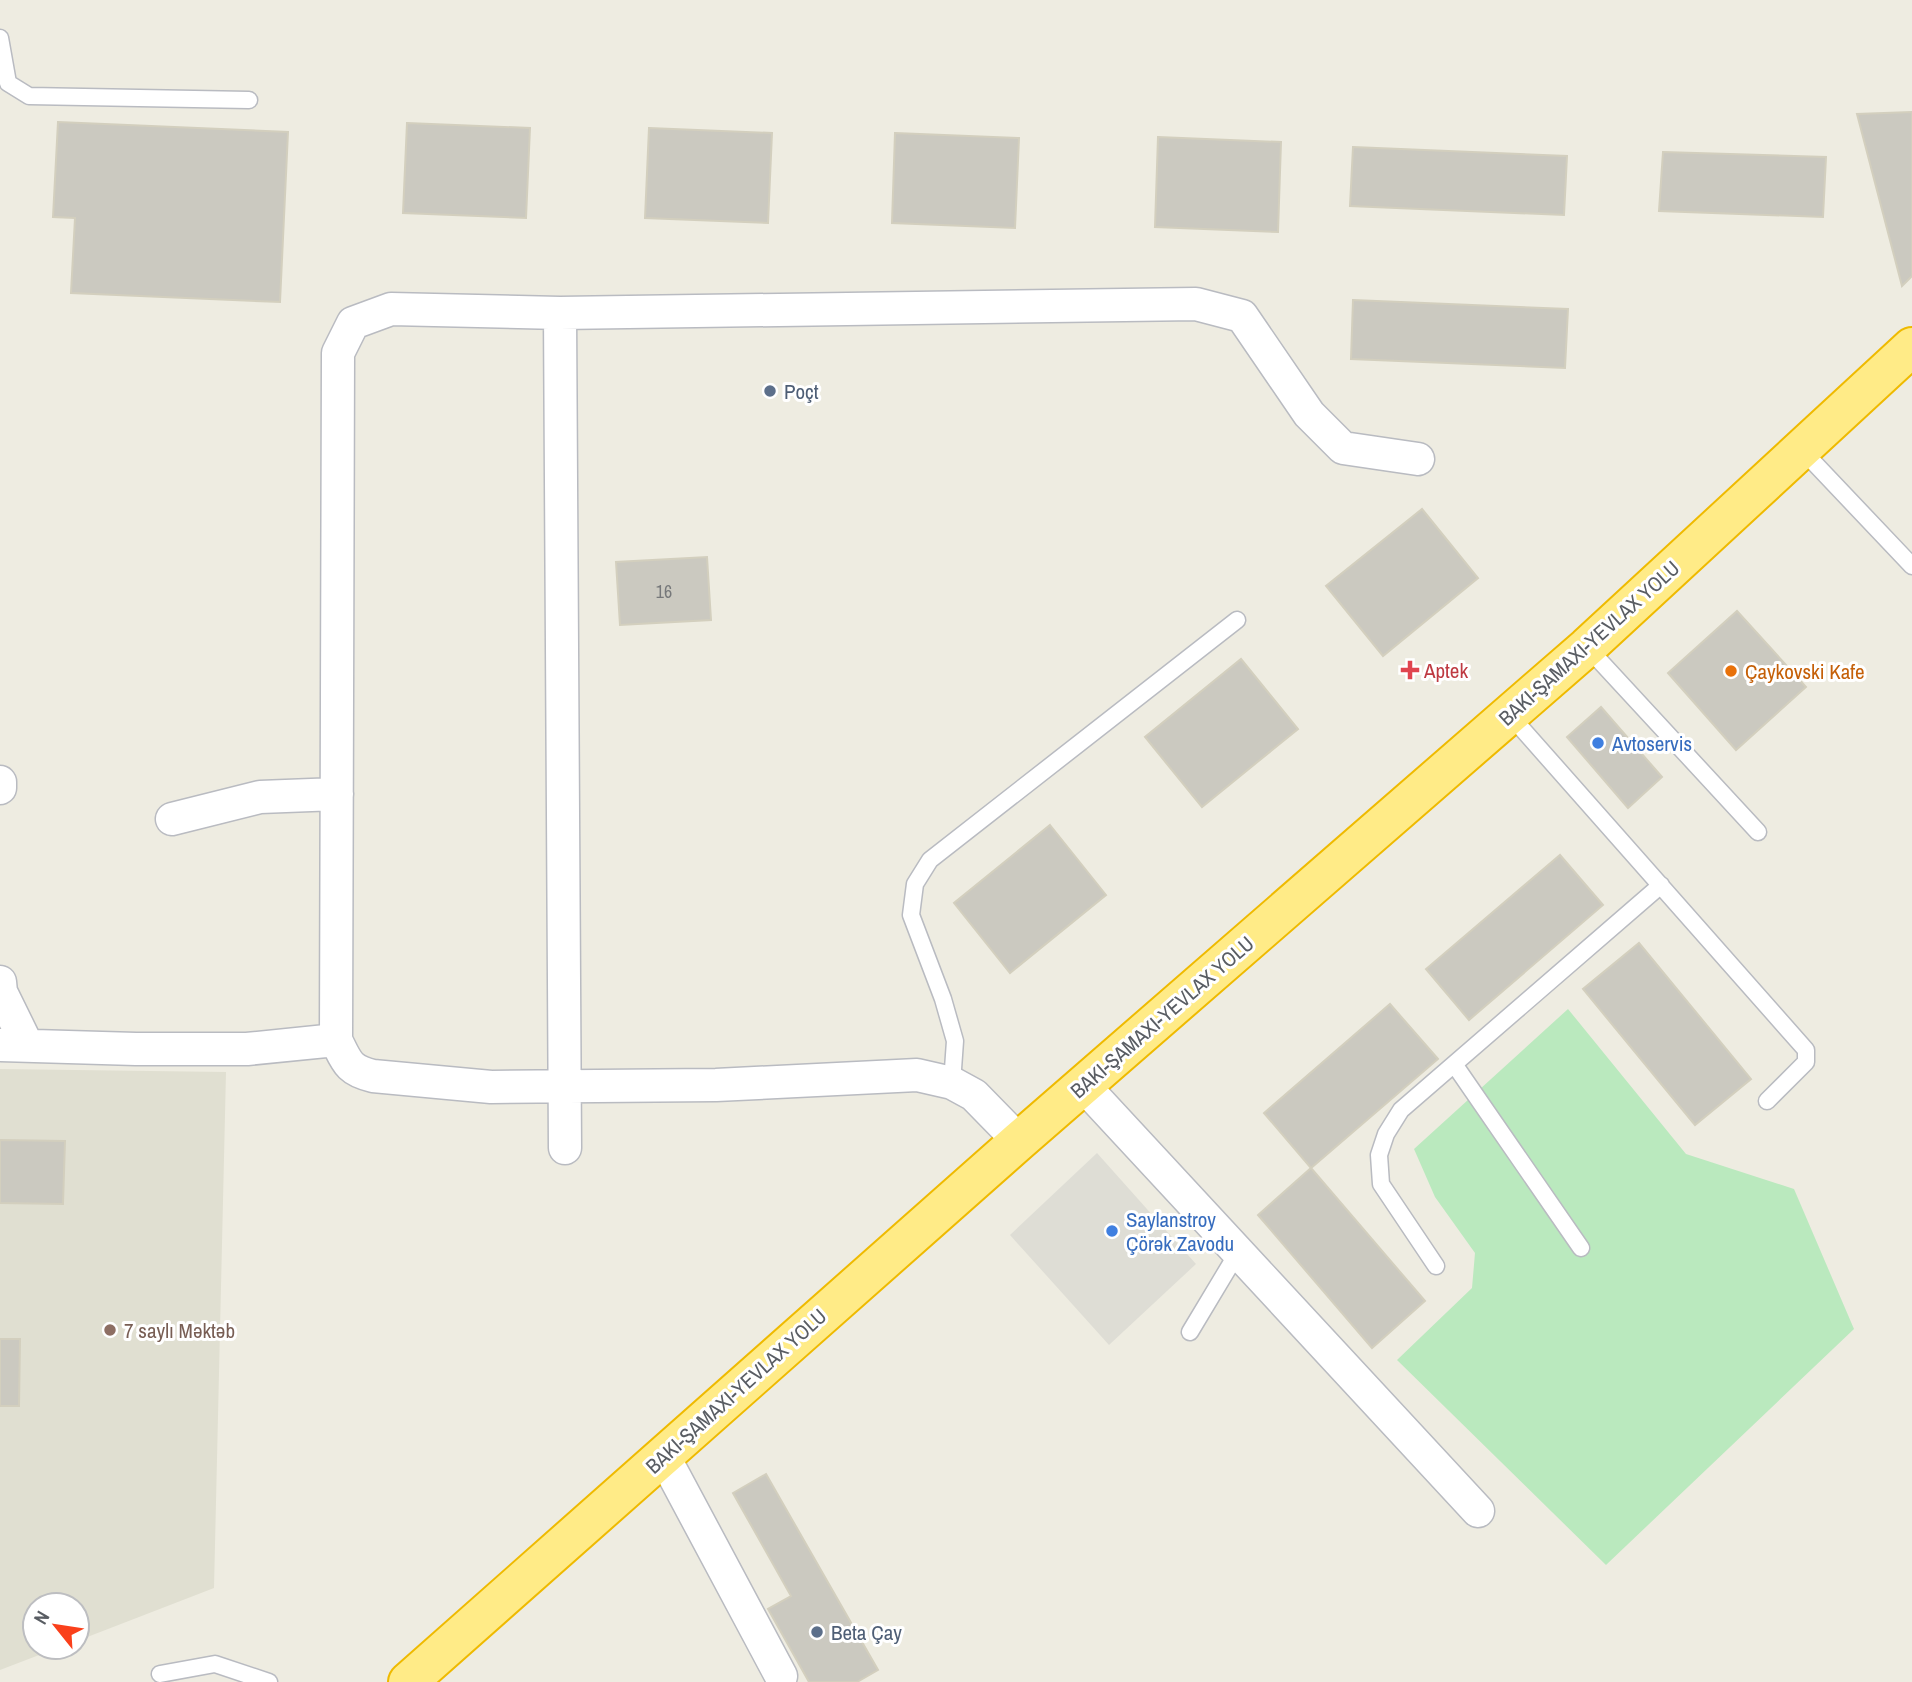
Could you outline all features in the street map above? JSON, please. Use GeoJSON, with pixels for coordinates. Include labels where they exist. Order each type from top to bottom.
{"type":"FeatureCollection","features":[{"type":"Feature","properties":{"kind":"highway"},"geometry":{"type":"LineString","coordinates":[[408,1682],[1019,1141],[1587,647],[1912,347]]}},
{"type":"Feature","properties":{"kind":"street"},"geometry":{"type":"LineString","coordinates":[[1019,1141],[974,1095],[952,1083],[917,1075],[716,1086],[491,1087],[373,1076],[356,1072],[347,1063],[336,1040],[338,353],[353,323],[391,309],[560,313],[1196,304],[1242,316],[1309,414],[1343,448],[1418,459]]}},
{"type":"Feature","properties":{"kind":"street"},"geometry":{"type":"LineString","coordinates":[[560,313],[565,1148]]}},
{"type":"Feature","properties":{"kind":"street"},"geometry":{"type":"LineString","coordinates":[[0,782],[0,788]]}},
{"type":"Feature","properties":{"kind":"street"},"geometry":{"type":"LineString","coordinates":[[172,819],[260,797],[337,794]]}},
{"type":"Feature","properties":{"kind":"street"},"geometry":{"type":"LineString","coordinates":[[0,982],[13,1045],[247,1049],[336,1040]]}},
{"type":"Feature","properties":{"kind":"street"},"geometry":{"type":"LineString","coordinates":[[1084,1086],[1478,1511]]}},
{"type":"Feature","properties":{"kind":"street"},"geometry":{"type":"LineString","coordinates":[[663,1455],[781,1676]]}},
{"type":"Feature","properties":{"kind":"lane"},"geometry":{"type":"LineString","coordinates":[[0,38],[8,83],[29,96],[249,100]]}},
{"type":"Feature","properties":{"kind":"lane"},"geometry":{"type":"LineString","coordinates":[[1802,450],[1912,566]]}},
{"type":"Feature","properties":{"kind":"lane"},"geometry":{"type":"LineString","coordinates":[[952,1083],[955,1041],[943,999],[911,915],[915,884],[930,860],[1237,620]]}},
{"type":"Feature","properties":{"kind":"lane"},"geometry":{"type":"LineString","coordinates":[[1587,647],[1758,832]]}},
{"type":"Feature","properties":{"kind":"lane"},"geometry":{"type":"LineString","coordinates":[[1509,714],[1806,1049],[1806,1062],[1767,1101]]}},
{"type":"Feature","properties":{"kind":"lane"},"geometry":{"type":"LineString","coordinates":[[1436,1266],[1381,1184],[1380,1155],[1387,1134],[1401,1110],[1661,885]]}},
{"type":"Feature","properties":{"kind":"lane"},"geometry":{"type":"LineString","coordinates":[[1454,1064],[1581,1248]]}},
{"type":"Feature","properties":{"kind":"lane"},"geometry":{"type":"LineString","coordinates":[[1190,1332],[1238,1252]]}},
{"type":"Feature","properties":{"kind":"lane"},"geometry":{"type":"LineString","coordinates":[[160,1674],[215,1664],[269,1682]]}},
{"type":"Feature","properties":{"kind":"shaded area","name":"7 saylı Məktəb"},"geometry":{"type":"Polygon","coordinates":[[[0,1069],[226,1072],[214,1588],[91,1636],[91,1591],[21,1591],[21,1661],[23,1661],[0,1670],[0,1069]]]}},
{"type":"Feature","properties":{"kind":"shaded area"},"geometry":{"type":"Polygon","coordinates":[[[1097,1153],[1196,1264],[1109,1345],[1010,1235],[1097,1153]]]}},
{"type":"Feature","properties":{"kind":"green space"},"geometry":{"type":"Polygon","coordinates":[[[1568,1009],[1686,1154],[1794,1189],[1854,1329],[1606,1565],[1397,1360],[1472,1288],[1475,1253],[1435,1197],[1414,1149],[1568,1009]]]}},
{"type":"Feature","properties":{"kind":"building"},"geometry":{"type":"Polygon","coordinates":[[[1912,112],[1912,276],[1902,286],[1857,114],[1912,112]]]}},
{"type":"Feature","properties":{"kind":"building"},"geometry":{"type":"Polygon","coordinates":[[[58,122],[288,132],[280,302],[71,293],[75,218],[53,217],[58,122]]]}},
{"type":"Feature","properties":{"kind":"building"},"geometry":{"type":"Polygon","coordinates":[[[407,123],[530,128],[526,218],[403,213],[407,123]]]}},
{"type":"Feature","properties":{"kind":"building"},"geometry":{"type":"Polygon","coordinates":[[[649,128],[772,133],[768,223],[645,218],[649,128]]]}},
{"type":"Feature","properties":{"kind":"building"},"geometry":{"type":"Polygon","coordinates":[[[895,133],[1019,138],[1015,228],[892,223],[895,133]]]}},
{"type":"Feature","properties":{"kind":"building"},"geometry":{"type":"Polygon","coordinates":[[[1158,137],[1281,142],[1278,232],[1155,227],[1158,137]]]}},
{"type":"Feature","properties":{"kind":"building"},"geometry":{"type":"Polygon","coordinates":[[[1353,147],[1567,156],[1564,215],[1350,206],[1353,147]]]}},
{"type":"Feature","properties":{"kind":"building"},"geometry":{"type":"Polygon","coordinates":[[[1663,152],[1826,157],[1823,217],[1659,211],[1663,152]]]}},
{"type":"Feature","properties":{"kind":"building"},"geometry":{"type":"Polygon","coordinates":[[[1353,300],[1568,309],[1565,368],[1351,359],[1353,300]]]}},
{"type":"Feature","properties":{"kind":"building"},"geometry":{"type":"Polygon","coordinates":[[[1422,509],[1478,578],[1383,656],[1326,586],[1422,509]]]}},
{"type":"Feature","properties":{"kind":"building"},"geometry":{"type":"Polygon","coordinates":[[[707,557],[711,620],[620,625],[616,562],[707,557]]]}},
{"type":"Feature","properties":{"kind":"building"},"geometry":{"type":"Polygon","coordinates":[[[1737,611],[1806,687],[1736,750],[1668,673],[1737,611]]]}},
{"type":"Feature","properties":{"kind":"building"},"geometry":{"type":"Polygon","coordinates":[[[1241,659],[1298,729],[1202,807],[1145,737],[1241,659]]]}},
{"type":"Feature","properties":{"kind":"building"},"geometry":{"type":"Polygon","coordinates":[[[1601,707],[1662,777],[1628,808],[1567,737],[1601,707]]]}},
{"type":"Feature","properties":{"kind":"building"},"geometry":{"type":"Polygon","coordinates":[[[1050,825],[1106,895],[1010,973],[954,903],[1050,825]]]}},
{"type":"Feature","properties":{"kind":"building"},"geometry":{"type":"Polygon","coordinates":[[[1560,855],[1603,905],[1469,1020],[1426,969],[1560,855]]]}},
{"type":"Feature","properties":{"kind":"building"},"geometry":{"type":"Polygon","coordinates":[[[1639,943],[1751,1079],[1695,1125],[1583,989],[1639,943]]]}},
{"type":"Feature","properties":{"kind":"building"},"geometry":{"type":"Polygon","coordinates":[[[1390,1004],[1438,1059],[1311,1168],[1264,1113],[1390,1004]]]}},
{"type":"Feature","properties":{"kind":"building"},"geometry":{"type":"Polygon","coordinates":[[[0,1140],[65,1141],[63,1204],[0,1203],[0,1140]]]}},
{"type":"Feature","properties":{"kind":"building"},"geometry":{"type":"Polygon","coordinates":[[[1311,1168],[1425,1301],[1372,1348],[1258,1215],[1311,1168]]]}},
{"type":"Feature","properties":{"kind":"building"},"geometry":{"type":"Polygon","coordinates":[[[0,1339],[20,1339],[19,1406],[0,1406],[0,1339]]]}},
{"type":"Feature","properties":{"kind":"building"},"geometry":{"type":"Polygon","coordinates":[[[766,1474],[878,1670],[857,1682],[809,1682],[768,1609],[791,1596],[733,1493],[766,1474]]]}},
{"type":"Feature","properties":{"kind":"place","name":"Poçt"},"geometry":{"type":"Point","coordinates":[770,391]}},
{"type":"Feature","properties":{"kind":"place","name":"Aptek"},"geometry":{"type":"Point","coordinates":[1410,670]}},
{"type":"Feature","properties":{"kind":"place","name":"Çaykovski Kafe"},"geometry":{"type":"Point","coordinates":[1731,671]}},
{"type":"Feature","properties":{"kind":"place","name":"Avtoservis"},"geometry":{"type":"Point","coordinates":[1598,743]}},
{"type":"Feature","properties":{"kind":"place","name":"Saylanstroy Çörək Zavodu"},"geometry":{"type":"Point","coordinates":[1112,1231]}},
{"type":"Feature","properties":{"kind":"place","name":"7 saylı Məktəb"},"geometry":{"type":"Point","coordinates":[110,1330]}},
{"type":"Feature","properties":{"kind":"place","name":"Beta Çay"},"geometry":{"type":"Point","coordinates":[817,1632]}}]}
